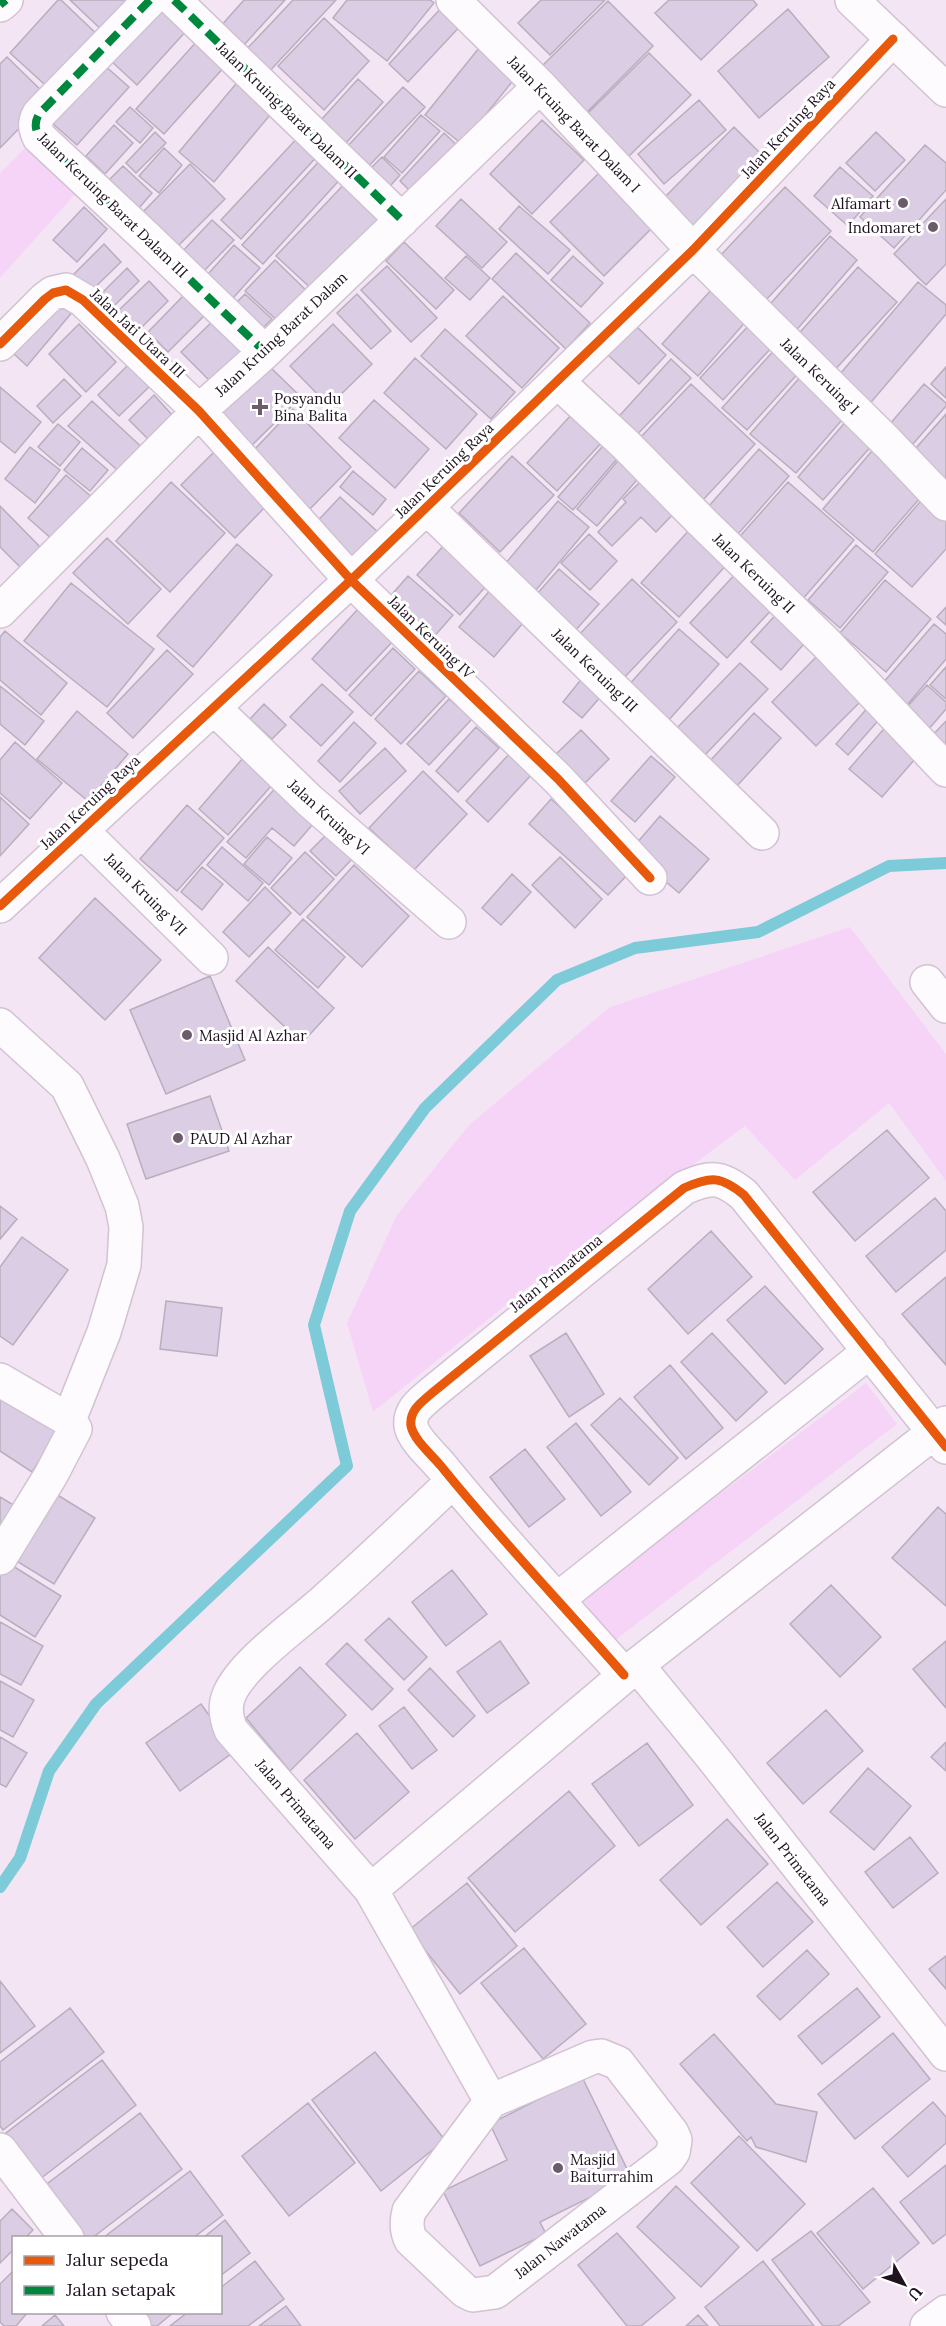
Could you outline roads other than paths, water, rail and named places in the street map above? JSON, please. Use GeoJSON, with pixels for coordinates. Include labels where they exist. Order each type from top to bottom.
{"type":"FeatureCollection","features":[{"type":"Feature","properties":{"kind":"street"},"geometry":{"type":"LineString","coordinates":[[0,5],[6,0]]}},
{"type":"Feature","properties":{"kind":"street","name":"Jalan Keruing Barat Dalam III"},"geometry":{"type":"LineString","coordinates":[[150,0],[39,114],[35,126],[39,137],[265,352]]}},
{"type":"Feature","properties":{"kind":"street","name":"Jalan Kruing Barat Dalam II"},"geometry":{"type":"LineString","coordinates":[[174,0],[402,220]]}},
{"type":"Feature","properties":{"kind":"street","name":"Jalan Kruing Barat Dalam I"},"geometry":{"type":"LineString","coordinates":[[453,0],[540,86],[693,250]]}},
{"type":"Feature","properties":{"kind":"street"},"geometry":{"type":"LineString","coordinates":[[852,0],[946,90]]}},
{"type":"Feature","properties":{"kind":"street","name":"Jalan Keruing Raya"},"geometry":{"type":"LineString","coordinates":[[0,906],[351,580],[693,250],[893,39]]}},
{"type":"Feature","properties":{"kind":"street","name":"Jalan Kruing Barat Dalam"},"geometry":{"type":"LineString","coordinates":[[0,611],[199,411],[265,352],[540,86]]}},
{"type":"Feature","properties":{"kind":"street","name":"Jalan Keruing I"},"geometry":{"type":"LineString","coordinates":[[693,250],[887,442],[946,504]]}},
{"type":"Feature","properties":{"kind":"street","name":"Jalan Jati Utara III"},"geometry":{"type":"LineString","coordinates":[[0,344],[45,299],[53,293],[66,290],[83,300],[199,411]]}},
{"type":"Feature","properties":{"kind":"street","name":"Jalan Keruing II"},"geometry":{"type":"LineString","coordinates":[[557,381],[625,444],[826,643],[946,770]]}},
{"type":"Feature","properties":{"kind":"street","name":"Jalan Keruing IV"},"geometry":{"type":"LineString","coordinates":[[199,411],[351,580],[558,780],[650,878]]}},
{"type":"Feature","properties":{"kind":"street","name":"Jalan Keruing III"},"geometry":{"type":"LineString","coordinates":[[426,507],[762,833]]}},
{"type":"Feature","properties":{"kind":"street","name":"Jalan Kruing VI"},"geometry":{"type":"LineString","coordinates":[[214,708],[309,800],[449,922]]}},
{"type":"Feature","properties":{"kind":"street","name":"Jalan Kruing VII"},"geometry":{"type":"LineString","coordinates":[[81,830],[211,958]]}},
{"type":"Feature","properties":{"kind":"street"},"geometry":{"type":"LineString","coordinates":[[0,1025],[67,1086],[103,1160],[122,1206],[126,1227],[124,1265],[104,1332],[69,1420]]}},
{"type":"Feature","properties":{"kind":"street","name":"Jalan Primatama"},"geometry":{"type":"LineString","coordinates":[[453,1481],[253,1663],[229,1694],[226,1708],[226,1719],[231,1730],[371,1890],[631,1670],[942,1434],[870,1351],[744,1195],[731,1184],[717,1179],[703,1179],[684,1188],[418,1405],[411,1416],[411,1427],[453,1481],[558,1599],[631,1670],[710,1752],[946,2054]]}},
{"type":"Feature","properties":{"kind":"street"},"geometry":{"type":"LineString","coordinates":[[558,1599],[870,1351]]}},
{"type":"Feature","properties":{"kind":"street"},"geometry":{"type":"LineString","coordinates":[[0,1380],[69,1420],[74,1426],[74,1433],[0,1558]]}},
{"type":"Feature","properties":{"kind":"street"},"geometry":{"type":"LineString","coordinates":[[371,1890],[491,2101]]}},
{"type":"Feature","properties":{"kind":"street","name":"Jalan Nawatama"},"geometry":{"type":"LineString","coordinates":[[601,2056],[618,2063],[675,2140],[673,2152],[668,2159],[495,2292],[472,2295],[411,2240],[407,2232],[406,2220],[409,2211],[491,2101],[592,2057],[601,2056]]}},
{"type":"Feature","properties":{"kind":"street"},"geometry":{"type":"LineString","coordinates":[[0,2150],[65,2236]]}},
{"type":"Feature","properties":{"kind":"street"},"geometry":{"type":"LineString","coordinates":[[927,2326],[946,2312]]}},
{"type":"Feature","properties":{"kind":"street"},"geometry":{"type":"LineString","coordinates":[[124,2314],[134,2326]]}},
{"type":"Feature","properties":{"kind":"waterway"},"geometry":{"type":"LineString","coordinates":[[0,1887],[20,1858],[49,1771],[96,1704],[347,1466],[314,1325],[350,1211],[425,1108],[557,980],[635,948],[758,932],[889,866],[946,863]]}},
{"type":"Feature","properties":{"kind":"place","name":"Alfamart"},"geometry":{"type":"Point","coordinates":[903,203]}},
{"type":"Feature","properties":{"kind":"place","name":"Indomaret"},"geometry":{"type":"Point","coordinates":[933,227]}},
{"type":"Feature","properties":{"kind":"place","name":"Posyandu Bina Balita"},"geometry":{"type":"Point","coordinates":[260,407]}},
{"type":"Feature","properties":{"kind":"place","name":"Masjid Al Azhar"},"geometry":{"type":"Point","coordinates":[187,1035]}},
{"type":"Feature","properties":{"kind":"place","name":"PAUD Al Azhar"},"geometry":{"type":"Point","coordinates":[178,1138]}},
{"type":"Feature","properties":{"kind":"place","name":"Masjid Baiturrahim"},"geometry":{"type":"Point","coordinates":[558,2168]}}]}
